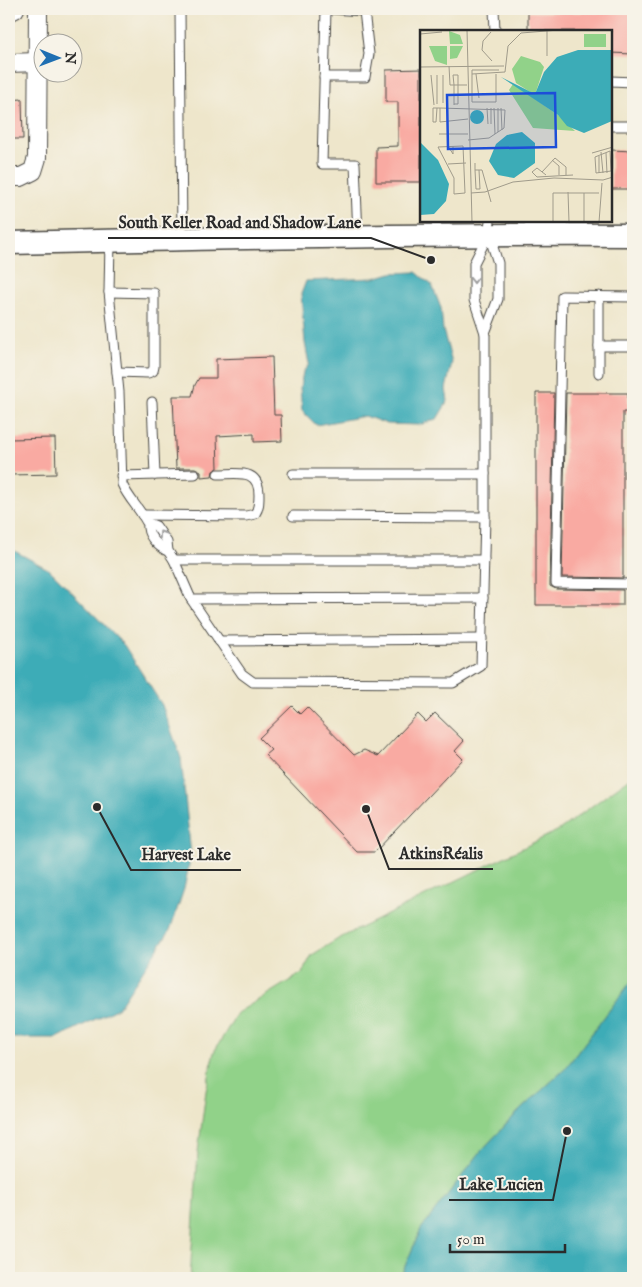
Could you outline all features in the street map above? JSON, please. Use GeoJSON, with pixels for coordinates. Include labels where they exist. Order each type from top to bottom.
{"type":"FeatureCollection","features":[{"type":"Feature","properties":{"kind":"street"},"geometry":{"type":"LineString","coordinates":[[9,12],[15,9]]}},
{"type":"Feature","properties":{"kind":"street"},"geometry":{"type":"LineString","coordinates":[[38,9],[38,32]]}},
{"type":"Feature","properties":{"kind":"street"},"geometry":{"type":"LineString","coordinates":[[9,63],[32,62]]}},
{"type":"Feature","properties":{"kind":"street"},"geometry":{"type":"LineString","coordinates":[[9,177],[21,177],[33,171],[37,158],[37,82]]}},
{"type":"Feature","properties":{"kind":"street"},"geometry":{"type":"LineString","coordinates":[[9,243],[182,238],[358,237],[489,228],[633,235]]}},
{"type":"Feature","properties":{"kind":"lane"},"geometry":{"type":"LineString","coordinates":[[180,9],[182,238]]}},
{"type":"Feature","properties":{"kind":"lane"},"geometry":{"type":"LineString","coordinates":[[324,77],[365,78],[369,54],[364,11],[327,9],[324,77],[322,164],[355,164],[358,237]]}},
{"type":"Feature","properties":{"kind":"lane"},"geometry":{"type":"LineString","coordinates":[[494,9],[495,30]]}},
{"type":"Feature","properties":{"kind":"lane"},"geometry":{"type":"LineString","coordinates":[[612,81],[633,82]]}},
{"type":"Feature","properties":{"kind":"lane"},"geometry":{"type":"LineString","coordinates":[[612,126],[633,126]]}},
{"type":"Feature","properties":{"kind":"lane"},"geometry":{"type":"LineString","coordinates":[[486,333],[474,300],[474,263],[489,228]]}},
{"type":"Feature","properties":{"kind":"lane"},"geometry":{"type":"LineString","coordinates":[[110,240],[109,292],[119,392],[122,484],[126,493],[148,523],[148,530],[154,540],[160,548],[168,551],[174,560],[191,600],[242,674],[253,682],[453,683],[481,666],[485,517],[486,333],[498,299],[498,263],[489,228]]}},
{"type":"Feature","properties":{"kind":"lane"},"geometry":{"type":"LineString","coordinates":[[109,292],[154,293],[154,366],[152,371],[148,373],[117,372]]}},
{"type":"Feature","properties":{"kind":"lane"},"geometry":{"type":"LineString","coordinates":[[633,297],[562,296],[556,583],[633,584]]}},
{"type":"Feature","properties":{"kind":"lane"},"geometry":{"type":"LineString","coordinates":[[599,296],[599,373]]}},
{"type":"Feature","properties":{"kind":"lane"},"geometry":{"type":"LineString","coordinates":[[599,346],[633,346]]}},
{"type":"Feature","properties":{"kind":"lane"},"geometry":{"type":"LineString","coordinates":[[152,402],[155,475]]}},
{"type":"Feature","properties":{"kind":"lane"},"geometry":{"type":"LineString","coordinates":[[122,476],[195,474]]}},
{"type":"Feature","properties":{"kind":"lane"},"geometry":{"type":"LineString","coordinates":[[142,515],[246,516],[255,514],[259,503],[257,480],[253,476],[248,475],[218,474]]}},
{"type":"Feature","properties":{"kind":"lane"},"geometry":{"type":"LineString","coordinates":[[293,474],[485,474]]}},
{"type":"Feature","properties":{"kind":"lane"},"geometry":{"type":"LineString","coordinates":[[293,516],[485,517]]}},
{"type":"Feature","properties":{"kind":"lane"},"geometry":{"type":"LineString","coordinates":[[174,560],[484,560]]}},
{"type":"Feature","properties":{"kind":"lane"},"geometry":{"type":"LineString","coordinates":[[191,600],[483,598]]}},
{"type":"Feature","properties":{"kind":"lane"},"geometry":{"type":"LineString","coordinates":[[219,641],[482,639]]}},
{"type":"Feature","properties":{"kind":"green space"},"geometry":{"type":"Polygon","coordinates":[[[633,776],[633,979],[565,1069],[518,1112],[482,1150],[421,1229],[400,1278],[190,1278],[198,1152],[206,1091],[214,1052],[237,1013],[302,973],[312,955],[338,939],[559,830],[633,776]]]}},
{"type":"Feature","properties":{"kind":"water"},"geometry":{"type":"Polygon","coordinates":[[[416,272],[432,285],[441,308],[443,330],[452,362],[446,389],[448,401],[437,419],[419,425],[387,424],[365,416],[316,425],[302,411],[300,388],[303,372],[309,364],[305,343],[301,294],[306,281],[374,278],[391,273],[416,272]]]}},
{"type":"Feature","properties":{"kind":"water"},"geometry":{"type":"Polygon","coordinates":[[[9,548],[50,570],[124,645],[162,705],[181,758],[191,855],[184,889],[170,930],[118,1008],[57,1038],[9,1038],[9,548]]]}},
{"type":"Feature","properties":{"kind":"water"},"geometry":{"type":"Polygon","coordinates":[[[633,979],[633,1278],[400,1278],[421,1229],[482,1150],[518,1112],[565,1069],[633,979]]]}},
{"type":"Feature","properties":{"kind":"building"},"geometry":{"type":"Polygon","coordinates":[[[528,12],[633,13],[633,54],[612,53],[612,30],[528,30],[528,12]]]}},
{"type":"Feature","properties":{"kind":"building"},"geometry":{"type":"Polygon","coordinates":[[[420,69],[420,182],[376,182],[376,147],[398,146],[398,102],[386,102],[386,70],[420,69]]]}},
{"type":"Feature","properties":{"kind":"building"},"geometry":{"type":"Polygon","coordinates":[[[22,99],[23,139],[9,139],[9,100],[22,99]]]}},
{"type":"Feature","properties":{"kind":"building"},"geometry":{"type":"Polygon","coordinates":[[[612,150],[633,151],[633,189],[612,189],[612,150]]]}},
{"type":"Feature","properties":{"kind":"building"},"geometry":{"type":"Polygon","coordinates":[[[272,357],[274,415],[281,415],[282,441],[254,442],[254,434],[217,436],[218,468],[213,471],[212,476],[201,477],[201,471],[195,468],[176,468],[173,396],[192,396],[199,378],[216,378],[216,359],[272,357]]]}},
{"type":"Feature","properties":{"kind":"building"},"geometry":{"type":"Polygon","coordinates":[[[536,393],[554,393],[550,586],[556,589],[623,590],[623,605],[536,605],[536,393]]]}},
{"type":"Feature","properties":{"kind":"building"},"geometry":{"type":"Polygon","coordinates":[[[566,393],[628,393],[628,412],[623,412],[623,578],[562,577],[566,393]]]}},
{"type":"Feature","properties":{"kind":"building"},"geometry":{"type":"Polygon","coordinates":[[[55,438],[56,474],[10,475],[9,439],[55,438]]]}},
{"type":"Feature","properties":{"kind":"building"},"geometry":{"type":"Polygon","coordinates":[[[292,706],[300,714],[307,707],[354,755],[364,750],[378,756],[418,714],[426,722],[435,713],[464,741],[455,751],[463,759],[375,852],[357,852],[265,755],[271,750],[259,738],[292,706]]]}},
{"type":"Feature","properties":{"kind":"place","name":"South Keller Road and Shadow Lane"},"geometry":{"type":"Point","coordinates":[431,260]}},
{"type":"Feature","properties":{"kind":"place","name":"Harvest Lake"},"geometry":{"type":"Point","coordinates":[97,807]}},
{"type":"Feature","properties":{"kind":"place","name":"AtkinsRéalis"},"geometry":{"type":"Point","coordinates":[366,809]}},
{"type":"Feature","properties":{"kind":"place","name":"Lake Lucien"},"geometry":{"type":"Point","coordinates":[567,1131]}}]}
